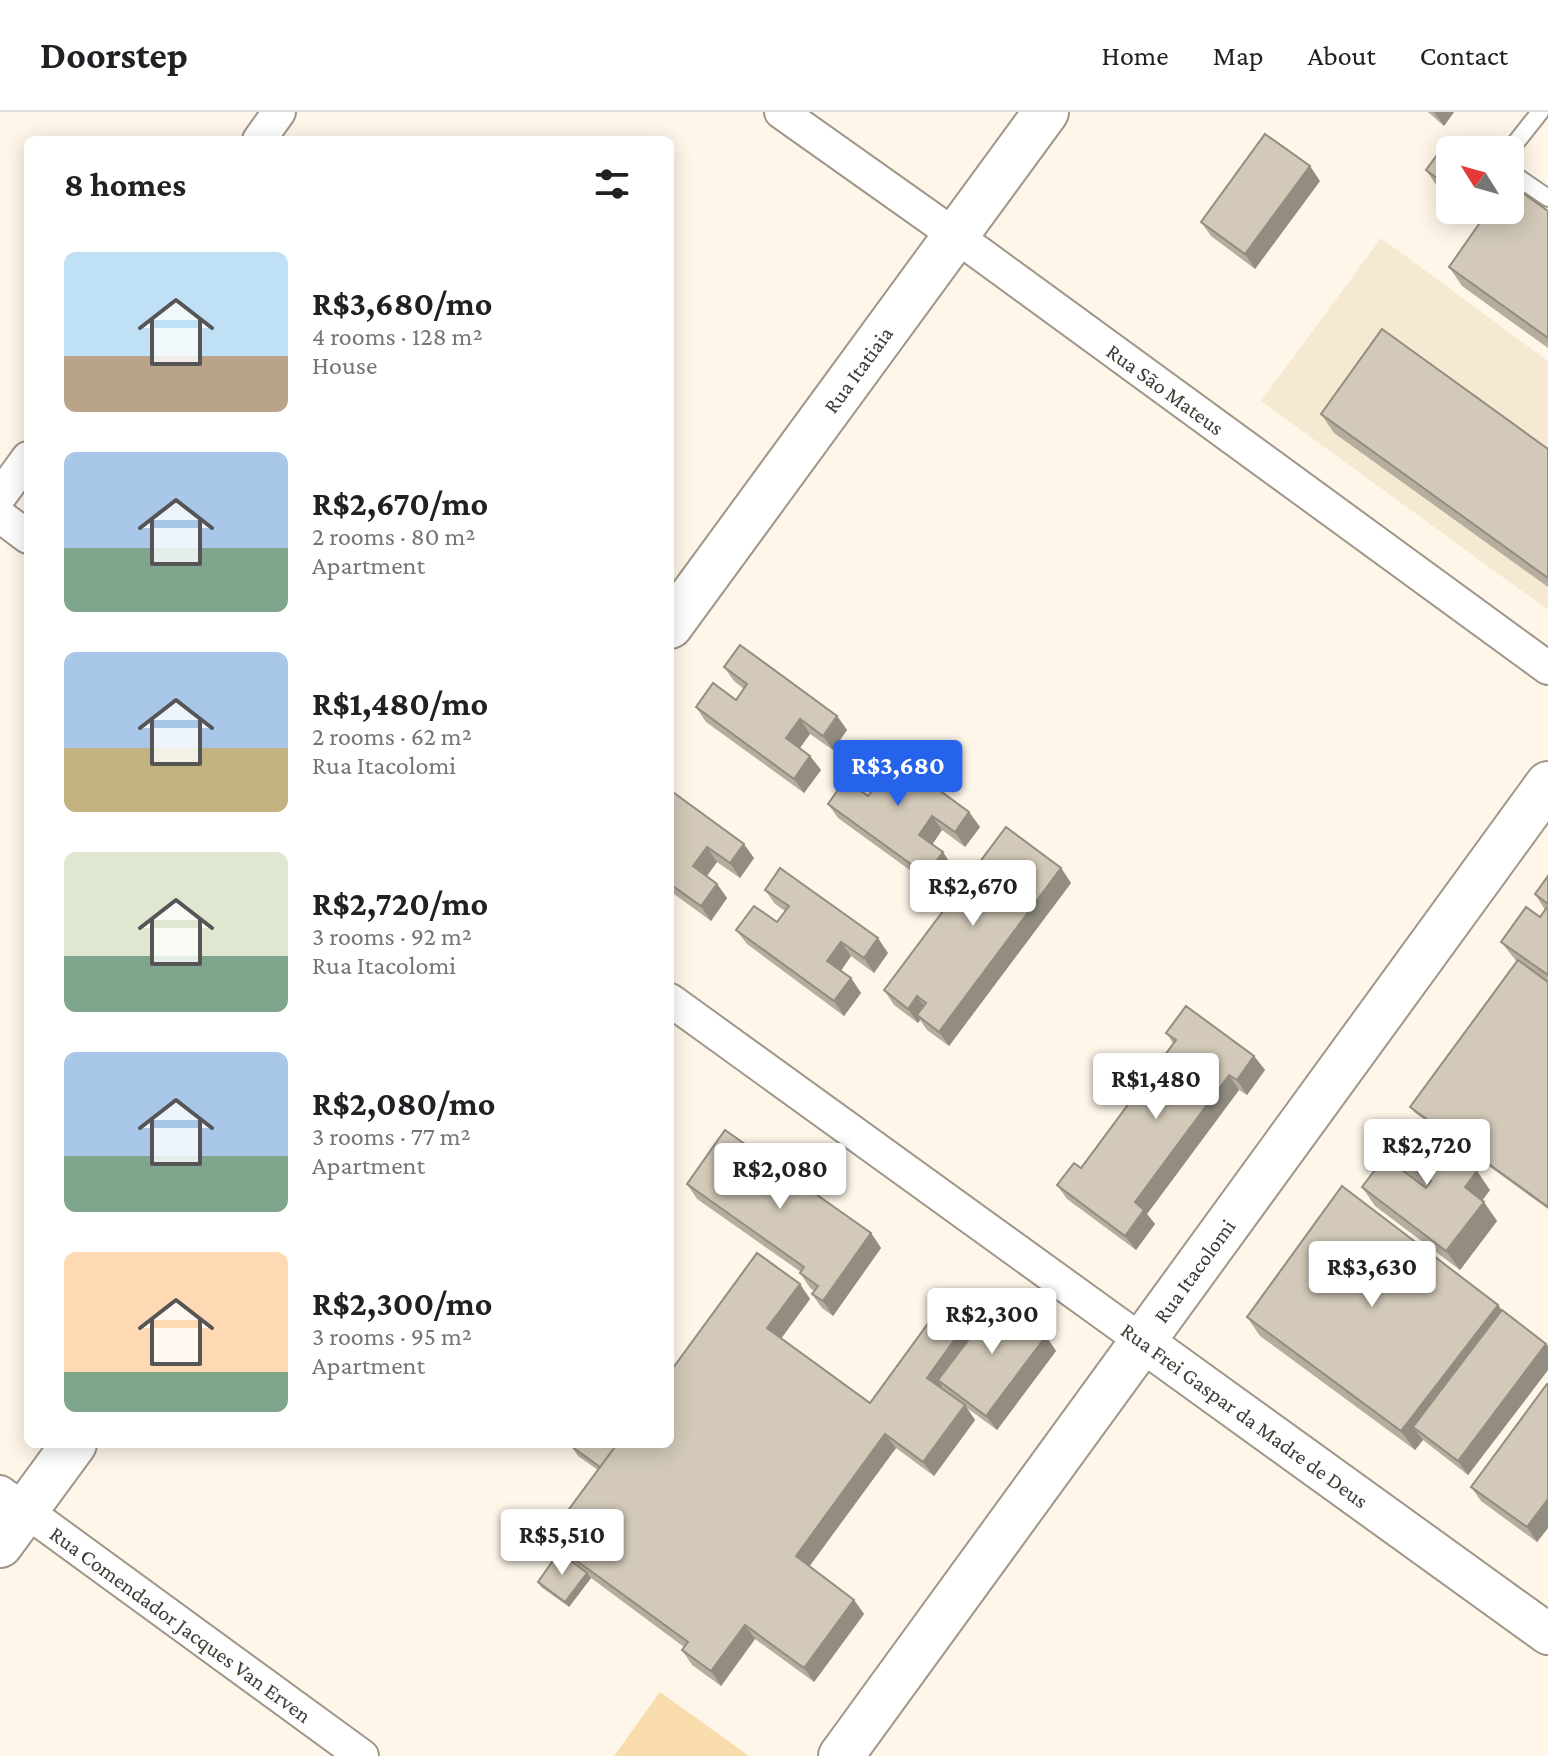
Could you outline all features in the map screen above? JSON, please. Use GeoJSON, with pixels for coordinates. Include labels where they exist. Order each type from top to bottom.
{"type":"FeatureCollection","features":[{"type":"Feature","properties":{"kind":"main road","name":"Rua Itatiaia"},"geometry":{"type":"LineString","coordinates":[[674,621],[1046,112]]}},
{"type":"Feature","properties":{"kind":"main road","name":"Rua Itacolomi"},"geometry":{"type":"LineString","coordinates":[[841,1756],[1548,784]]}},
{"type":"Feature","properties":{"kind":"main road"},"geometry":{"type":"LineString","coordinates":[[0,1545],[13,1502],[70,1448]]}},
{"type":"Feature","properties":{"kind":"street"},"geometry":{"type":"LineString","coordinates":[[262,136],[279,112]]}},
{"type":"Feature","properties":{"kind":"street","name":"Rua São Mateus"},"geometry":{"type":"LineString","coordinates":[[781,112],[1548,668]]}},
{"type":"Feature","properties":{"kind":"street"},"geometry":{"type":"LineString","coordinates":[[0,496],[24,463]]}},
{"type":"Feature","properties":{"kind":"street"},"geometry":{"type":"LineString","coordinates":[[0,516],[24,534]]}},
{"type":"Feature","properties":{"kind":"street","name":"Rua Frei Gaspar da Madre de Deus"},"geometry":{"type":"LineString","coordinates":[[674,1003],[1548,1634]]}},
{"type":"Feature","properties":{"kind":"street","name":"Rua Comendador Jacques Van Erven"},"geometry":{"type":"LineString","coordinates":[[13,1502],[362,1756]]}},
{"type":"Feature","properties":{"kind":"lane"},"geometry":{"type":"LineString","coordinates":[[1521,136],[1540,112]]}},
{"type":"Feature","properties":{"kind":"lane"},"geometry":{"type":"LineString","coordinates":[[1524,182],[1548,198]]}},
{"type":"Feature","properties":{"kind":"shaded area"},"geometry":{"type":"Polygon","coordinates":[[[1381,238],[1548,361],[1548,610],[1261,401],[1381,238]]]}},
{"type":"Feature","properties":{"kind":"shaded area"},"geometry":{"type":"Polygon","coordinates":[[[660,1692],[749,1756],[614,1756],[660,1692]]]}},
{"type":"Feature","properties":{"kind":"building"},"geometry":{"type":"Polygon","coordinates":[[[1265,134],[1310,166],[1245,254],[1201,222],[1265,134]]]}},
{"type":"Feature","properties":{"kind":"building"},"geometry":{"type":"Polygon","coordinates":[[[1436,156],[1436,178],[1426,170],[1436,156]]]}},
{"type":"Feature","properties":{"kind":"building"},"geometry":{"type":"Polygon","coordinates":[[[1524,194],[1548,211],[1548,338],[1449,267],[1479,224],[1524,224],[1524,194]]]}},
{"type":"Feature","properties":{"kind":"building"},"geometry":{"type":"Polygon","coordinates":[[[1382,329],[1548,449],[1548,578],[1321,414],[1382,329]]]}},
{"type":"Feature","properties":{"kind":"building"},"geometry":{"type":"Polygon","coordinates":[[[740,645],[837,716],[823,736],[800,719],[786,738],[810,756],[794,779],[696,707],[713,683],[736,700],[747,684],[724,667],[740,645]]]}},
{"type":"Feature","properties":{"kind":"building"},"geometry":{"type":"Polygon","coordinates":[[[872,741],[969,812],[955,832],[932,816],[919,835],[943,852],[926,875],[828,804],[845,780],[868,796],[880,781],[856,763],[872,741]]]}},
{"type":"Feature","properties":{"kind":"building"},"geometry":{"type":"Polygon","coordinates":[[[674,793],[744,844],[730,863],[707,847],[693,866],[717,884],[701,906],[674,887],[674,793]]]}},
{"type":"Feature","properties":{"kind":"building"},"geometry":{"type":"Polygon","coordinates":[[[1006,827],[1061,868],[939,1032],[917,1015],[926,1003],[917,996],[908,1009],[884,990],[1006,827]]]}},
{"type":"Feature","properties":{"kind":"building"},"geometry":{"type":"Polygon","coordinates":[[[780,868],[878,938],[864,958],[841,942],[827,961],[851,978],[834,1001],[736,930],[754,906],[777,922],[789,906],[765,890],[780,868]]]}},
{"type":"Feature","properties":{"kind":"building"},"geometry":{"type":"Polygon","coordinates":[[[1548,876],[1548,904],[1535,894],[1548,876]]]}},
{"type":"Feature","properties":{"kind":"building"},"geometry":{"type":"Polygon","coordinates":[[[1548,906],[1548,975],[1501,942],[1526,907],[1540,917],[1548,906]]]}},
{"type":"Feature","properties":{"kind":"building"},"geometry":{"type":"Polygon","coordinates":[[[1518,960],[1548,982],[1548,1207],[1410,1107],[1518,960]]]}},
{"type":"Feature","properties":{"kind":"building"},"geometry":{"type":"Polygon","coordinates":[[[1186,1006],[1254,1056],[1237,1080],[1229,1075],[1135,1202],[1144,1210],[1125,1236],[1057,1185],[1074,1163],[1081,1168],[1176,1040],[1166,1033],[1186,1006]]]}},
{"type":"Feature","properties":{"kind":"building"},"geometry":{"type":"Polygon","coordinates":[[[1411,1122],[1477,1171],[1465,1187],[1484,1202],[1446,1251],[1362,1187],[1385,1157],[1426,1188],[1431,1181],[1390,1150],[1411,1122]]]}},
{"type":"Feature","properties":{"kind":"building"},"geometry":{"type":"Polygon","coordinates":[[[725,1130],[871,1233],[823,1301],[812,1294],[818,1286],[800,1273],[804,1267],[687,1184],[725,1130]]]}},
{"type":"Feature","properties":{"kind":"building"},"geometry":{"type":"Polygon","coordinates":[[[1342,1186],[1498,1305],[1401,1431],[1247,1317],[1342,1186]]]}},
{"type":"Feature","properties":{"kind":"building"},"geometry":{"type":"Polygon","coordinates":[[[757,1253],[800,1284],[767,1328],[870,1403],[943,1303],[968,1321],[927,1378],[965,1405],[923,1462],[885,1434],[796,1556],[854,1600],[804,1668],[745,1625],[711,1671],[682,1650],[688,1642],[547,1539],[614,1448],[674,1448],[674,1367],[757,1253]]]}},
{"type":"Feature","properties":{"kind":"building"},"geometry":{"type":"Polygon","coordinates":[[[992,1296],[1046,1336],[986,1416],[938,1380],[973,1334],[979,1339],[983,1333],[971,1324],[992,1296]]]}},
{"type":"Feature","properties":{"kind":"building"},"geometry":{"type":"Polygon","coordinates":[[[1502,1310],[1546,1344],[1458,1461],[1413,1427],[1502,1310]]]}},
{"type":"Feature","properties":{"kind":"building"},"geometry":{"type":"Polygon","coordinates":[[[1547,1384],[1548,1499],[1527,1527],[1471,1487],[1547,1384]]]}},
{"type":"Feature","properties":{"kind":"building"},"geometry":{"type":"Polygon","coordinates":[[[574,1448],[614,1448],[600,1467],[574,1448]]]}},
{"type":"Feature","properties":{"kind":"building"},"geometry":{"type":"Polygon","coordinates":[[[559,1552],[587,1573],[565,1602],[538,1582],[559,1552]]]}}]}
